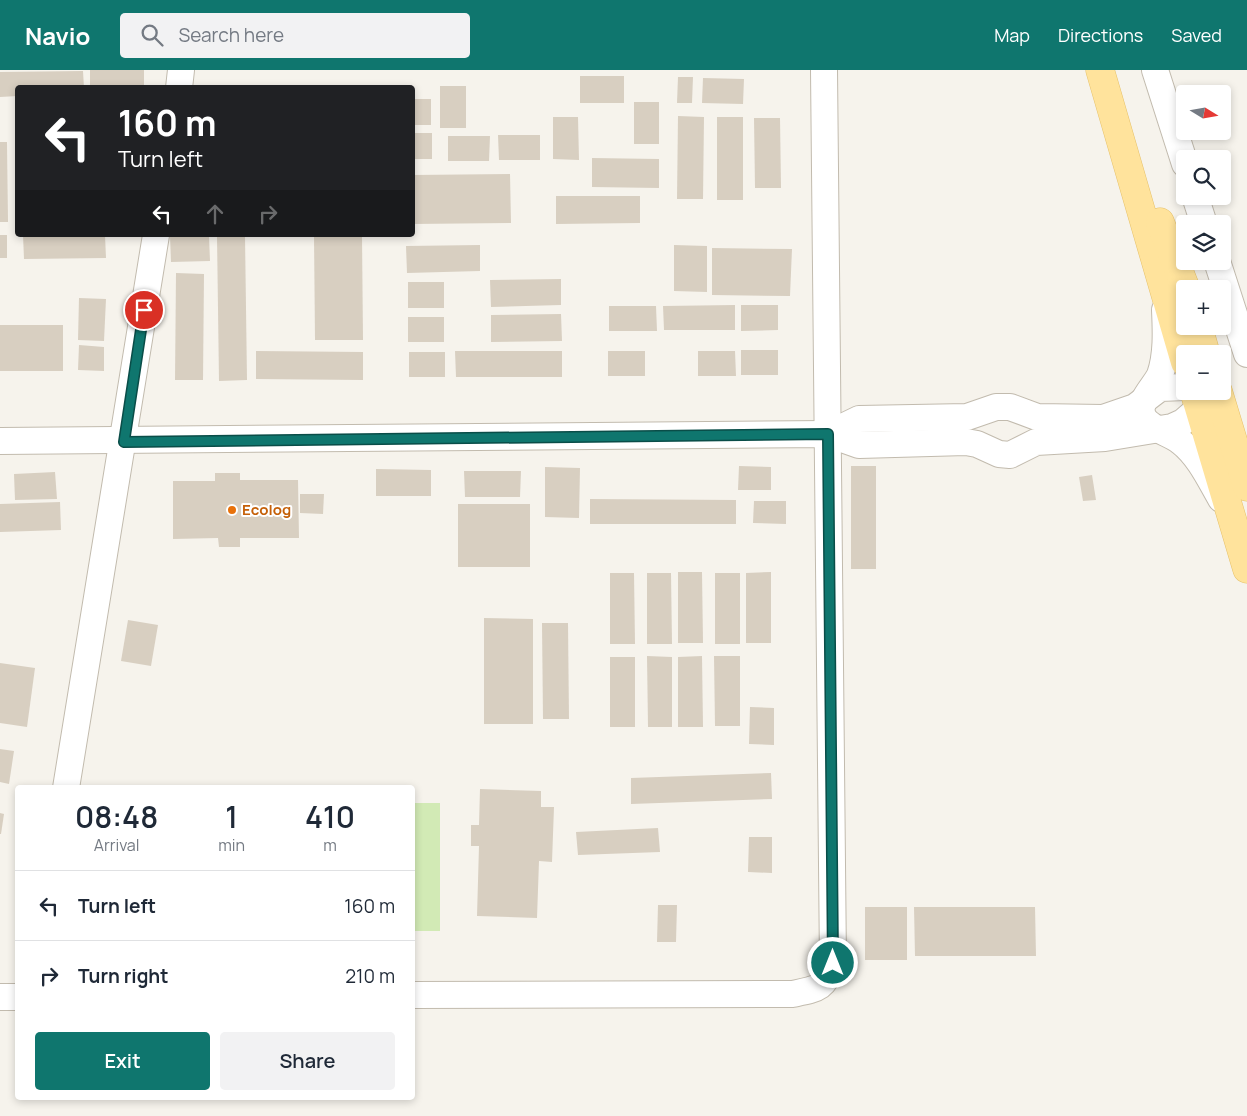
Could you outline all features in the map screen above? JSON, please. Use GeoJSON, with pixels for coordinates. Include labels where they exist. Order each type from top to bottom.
{"type":"FeatureCollection","features":[{"type":"Feature","properties":{"kind":"main road"},"geometry":{"type":"LineString","coordinates":[[1101,70],[1180,345]]}},
{"type":"Feature","properties":{"kind":"main road"},"geometry":{"type":"LineString","coordinates":[[1101,70],[1183,280]]}},
{"type":"Feature","properties":{"kind":"main road"},"geometry":{"type":"LineString","coordinates":[[1208,400],[1232,518],[1247,569]]}},
{"type":"Feature","properties":{"kind":"main road"},"geometry":{"type":"LineString","coordinates":[[1209,400],[1247,487]]}},
{"type":"Feature","properties":{"kind":"street"},"geometry":{"type":"LineString","coordinates":[[179,85],[181,70]]}},
{"type":"Feature","properties":{"kind":"street"},"geometry":{"type":"LineString","coordinates":[[415,995],[792,994],[815,989],[828,979],[833,963],[824,70]]}},
{"type":"Feature","properties":{"kind":"street"},"geometry":{"type":"LineString","coordinates":[[1155,70],[1181,150]]}},
{"type":"Feature","properties":{"kind":"street"},"geometry":{"type":"LineString","coordinates":[[67,785],[124,442],[156,237]]}},
{"type":"Feature","properties":{"kind":"street"},"geometry":{"type":"LineString","coordinates":[[1220,270],[1247,354]]}},
{"type":"Feature","properties":{"kind":"street"},"geometry":{"type":"LineString","coordinates":[[1160,277],[1165,306],[1165,346],[1160,374],[1142,406],[1142,412],[1150,424],[1182,442],[1192,453],[1206,472],[1232,518]]}},
{"type":"Feature","properties":{"kind":"street"},"geometry":{"type":"LineString","coordinates":[[828,434],[859,419],[968,417],[996,406],[1010,407],[1037,418],[1103,418],[1135,407],[1160,388],[1176,387]]}},
{"type":"Feature","properties":{"kind":"street"},"geometry":{"type":"LineString","coordinates":[[0,442],[828,434],[859,445],[966,442],[976,444],[999,454],[1010,455],[1036,442],[1105,438],[1172,427],[1183,422],[1203,400]]}},
{"type":"Feature","properties":{"kind":"street"},"geometry":{"type":"LineString","coordinates":[[0,997],[15,996]]}},
{"type":"Feature","properties":{"kind":"green space"},"geometry":{"type":"Polygon","coordinates":[[[415,803],[440,803],[440,931],[415,931],[415,803]]]}},
{"type":"Feature","properties":{"kind":"building"},"geometry":{"type":"Polygon","coordinates":[[[90,70],[144,70],[144,85],[90,85],[90,70]]]}},
{"type":"Feature","properties":{"kind":"building"},"geometry":{"type":"Polygon","coordinates":[[[83,71],[84,85],[15,85],[15,96],[0,97],[0,72],[83,71]]]}},
{"type":"Feature","properties":{"kind":"building"},"geometry":{"type":"Polygon","coordinates":[[[580,76],[624,76],[624,103],[580,103],[580,76]]]}},
{"type":"Feature","properties":{"kind":"building"},"geometry":{"type":"Polygon","coordinates":[[[678,77],[693,77],[692,103],[677,103],[678,77]]]}},
{"type":"Feature","properties":{"kind":"building"},"geometry":{"type":"Polygon","coordinates":[[[703,78],[744,79],[743,104],[702,103],[703,78]]]}},
{"type":"Feature","properties":{"kind":"building"},"geometry":{"type":"Polygon","coordinates":[[[440,86],[466,86],[466,128],[440,128],[440,86]]]}},
{"type":"Feature","properties":{"kind":"building"},"geometry":{"type":"Polygon","coordinates":[[[415,99],[431,99],[431,125],[415,125],[415,99]]]}},
{"type":"Feature","properties":{"kind":"building"},"geometry":{"type":"Polygon","coordinates":[[[634,102],[659,102],[659,144],[634,144],[634,102]]]}},
{"type":"Feature","properties":{"kind":"building"},"geometry":{"type":"Polygon","coordinates":[[[678,116],[704,117],[703,199],[677,199],[678,116]]]}},
{"type":"Feature","properties":{"kind":"building"},"geometry":{"type":"Polygon","coordinates":[[[553,117],[578,117],[579,160],[553,159],[553,117]]]}},
{"type":"Feature","properties":{"kind":"building"},"geometry":{"type":"Polygon","coordinates":[[[717,117],[743,117],[743,200],[717,200],[717,117]]]}},
{"type":"Feature","properties":{"kind":"building"},"geometry":{"type":"Polygon","coordinates":[[[754,118],[780,118],[781,188],[755,188],[754,118]]]}},
{"type":"Feature","properties":{"kind":"building"},"geometry":{"type":"Polygon","coordinates":[[[415,133],[432,133],[432,159],[415,159],[415,133]]]}},
{"type":"Feature","properties":{"kind":"building"},"geometry":{"type":"Polygon","coordinates":[[[498,135],[540,135],[540,160],[499,160],[498,135]]]}},
{"type":"Feature","properties":{"kind":"building"},"geometry":{"type":"Polygon","coordinates":[[[448,136],[490,136],[489,161],[448,161],[448,136]]]}},
{"type":"Feature","properties":{"kind":"building"},"geometry":{"type":"Polygon","coordinates":[[[0,142],[7,142],[8,222],[0,222],[0,142]]]}},
{"type":"Feature","properties":{"kind":"building"},"geometry":{"type":"Polygon","coordinates":[[[592,158],[659,159],[659,188],[592,187],[592,158]]]}},
{"type":"Feature","properties":{"kind":"building"},"geometry":{"type":"Polygon","coordinates":[[[510,174],[511,223],[415,224],[415,175],[510,174]]]}},
{"type":"Feature","properties":{"kind":"building"},"geometry":{"type":"Polygon","coordinates":[[[556,196],[640,196],[640,223],[556,224],[556,196]]]}},
{"type":"Feature","properties":{"kind":"building"},"geometry":{"type":"Polygon","coordinates":[[[0,235],[7,235],[7,258],[0,258],[0,235]]]}},
{"type":"Feature","properties":{"kind":"building"},"geometry":{"type":"Polygon","coordinates":[[[23,237],[105,237],[106,258],[24,259],[23,237]]]}},
{"type":"Feature","properties":{"kind":"building"},"geometry":{"type":"Polygon","coordinates":[[[170,237],[209,237],[210,261],[171,262],[170,237]]]}},
{"type":"Feature","properties":{"kind":"building"},"geometry":{"type":"Polygon","coordinates":[[[217,237],[245,237],[247,380],[219,381],[217,237]]]}},
{"type":"Feature","properties":{"kind":"building"},"geometry":{"type":"Polygon","coordinates":[[[314,237],[362,237],[363,340],[315,340],[314,237]]]}},
{"type":"Feature","properties":{"kind":"building"},"geometry":{"type":"Polygon","coordinates":[[[480,245],[480,271],[407,273],[406,246],[480,245]]]}},
{"type":"Feature","properties":{"kind":"building"},"geometry":{"type":"Polygon","coordinates":[[[674,245],[707,246],[707,292],[674,291],[674,245]]]}},
{"type":"Feature","properties":{"kind":"building"},"geometry":{"type":"Polygon","coordinates":[[[712,248],[792,249],[790,296],[712,295],[712,248]]]}},
{"type":"Feature","properties":{"kind":"building"},"geometry":{"type":"Polygon","coordinates":[[[176,273],[204,274],[203,380],[175,380],[176,273]]]}},
{"type":"Feature","properties":{"kind":"building"},"geometry":{"type":"Polygon","coordinates":[[[561,279],[561,305],[491,307],[490,280],[561,279]]]}},
{"type":"Feature","properties":{"kind":"building"},"geometry":{"type":"Polygon","coordinates":[[[408,282],[444,282],[444,308],[408,308],[408,282]]]}},
{"type":"Feature","properties":{"kind":"building"},"geometry":{"type":"Polygon","coordinates":[[[79,298],[106,299],[104,341],[78,340],[79,298]]]}},
{"type":"Feature","properties":{"kind":"building"},"geometry":{"type":"Polygon","coordinates":[[[735,305],[735,330],[664,330],[663,306],[735,305]]]}},
{"type":"Feature","properties":{"kind":"building"},"geometry":{"type":"Polygon","coordinates":[[[741,305],[778,305],[778,330],[741,331],[741,305]]]}},
{"type":"Feature","properties":{"kind":"building"},"geometry":{"type":"Polygon","coordinates":[[[609,306],[656,306],[657,331],[609,331],[609,306]]]}},
{"type":"Feature","properties":{"kind":"building"},"geometry":{"type":"Polygon","coordinates":[[[561,314],[562,341],[491,342],[491,315],[561,314]]]}},
{"type":"Feature","properties":{"kind":"building"},"geometry":{"type":"Polygon","coordinates":[[[408,317],[444,317],[444,342],[408,342],[408,317]]]}},
{"type":"Feature","properties":{"kind":"building"},"geometry":{"type":"Polygon","coordinates":[[[0,325],[63,325],[63,371],[0,371],[0,325]]]}},
{"type":"Feature","properties":{"kind":"building"},"geometry":{"type":"Polygon","coordinates":[[[79,345],[104,347],[104,371],[78,370],[79,345]]]}},
{"type":"Feature","properties":{"kind":"building"},"geometry":{"type":"Polygon","coordinates":[[[741,350],[778,350],[778,375],[741,375],[741,350]]]}},
{"type":"Feature","properties":{"kind":"building"},"geometry":{"type":"Polygon","coordinates":[[[256,351],[363,352],[363,380],[256,379],[256,351]]]}},
{"type":"Feature","properties":{"kind":"building"},"geometry":{"type":"Polygon","coordinates":[[[455,351],[562,351],[562,377],[456,377],[455,351]]]}},
{"type":"Feature","properties":{"kind":"building"},"geometry":{"type":"Polygon","coordinates":[[[608,351],[645,351],[645,376],[608,376],[608,351]]]}},
{"type":"Feature","properties":{"kind":"building"},"geometry":{"type":"Polygon","coordinates":[[[698,351],[735,351],[736,376],[698,376],[698,351]]]}},
{"type":"Feature","properties":{"kind":"building"},"geometry":{"type":"Polygon","coordinates":[[[409,352],[445,352],[445,377],[409,377],[409,352]]]}},
{"type":"Feature","properties":{"kind":"building"},"geometry":{"type":"Polygon","coordinates":[[[739,466],[771,467],[771,490],[738,490],[739,466]]]}},
{"type":"Feature","properties":{"kind":"building"},"geometry":{"type":"Polygon","coordinates":[[[851,466],[876,466],[876,569],[851,569],[851,466]]]}},
{"type":"Feature","properties":{"kind":"building"},"geometry":{"type":"Polygon","coordinates":[[[545,467],[580,468],[579,518],[545,517],[545,467]]]}},
{"type":"Feature","properties":{"kind":"building"},"geometry":{"type":"Polygon","coordinates":[[[376,469],[431,470],[431,496],[376,496],[376,469]]]}},
{"type":"Feature","properties":{"kind":"building"},"geometry":{"type":"Polygon","coordinates":[[[464,471],[521,471],[520,497],[465,497],[464,471]]]}},
{"type":"Feature","properties":{"kind":"building"},"geometry":{"type":"Polygon","coordinates":[[[55,472],[57,499],[15,500],[14,474],[55,472]]]}},
{"type":"Feature","properties":{"kind":"building"},"geometry":{"type":"Polygon","coordinates":[[[215,473],[240,473],[240,480],[298,480],[299,538],[240,538],[240,547],[219,547],[218,538],[173,539],[173,481],[215,481],[215,473]]]}},
{"type":"Feature","properties":{"kind":"building"},"geometry":{"type":"Polygon","coordinates":[[[1092,475],[1096,500],[1083,501],[1079,477],[1092,475]]]}},
{"type":"Feature","properties":{"kind":"building"},"geometry":{"type":"Polygon","coordinates":[[[300,494],[324,494],[323,514],[300,513],[300,494]]]}},
{"type":"Feature","properties":{"kind":"building"},"geometry":{"type":"Polygon","coordinates":[[[590,499],[736,500],[736,524],[590,524],[590,499]]]}},
{"type":"Feature","properties":{"kind":"building"},"geometry":{"type":"Polygon","coordinates":[[[754,501],[786,501],[786,524],[753,523],[754,501]]]}},
{"type":"Feature","properties":{"kind":"building"},"geometry":{"type":"Polygon","coordinates":[[[60,502],[61,530],[0,532],[0,504],[60,502]]]}},
{"type":"Feature","properties":{"kind":"building"},"geometry":{"type":"Polygon","coordinates":[[[458,504],[530,504],[530,567],[458,567],[458,504]]]}},
{"type":"Feature","properties":{"kind":"building"},"geometry":{"type":"Polygon","coordinates":[[[678,572],[702,572],[703,643],[678,643],[678,572]]]}},
{"type":"Feature","properties":{"kind":"building"},"geometry":{"type":"Polygon","coordinates":[[[771,572],[771,643],[746,643],[746,573],[771,572]]]}},
{"type":"Feature","properties":{"kind":"building"},"geometry":{"type":"Polygon","coordinates":[[[610,573],[634,573],[635,644],[610,644],[610,573]]]}},
{"type":"Feature","properties":{"kind":"building"},"geometry":{"type":"Polygon","coordinates":[[[647,573],[671,573],[672,644],[647,644],[647,573]]]}},
{"type":"Feature","properties":{"kind":"building"},"geometry":{"type":"Polygon","coordinates":[[[715,573],[740,573],[740,644],[715,644],[715,573]]]}},
{"type":"Feature","properties":{"kind":"building"},"geometry":{"type":"Polygon","coordinates":[[[484,618],[533,619],[533,724],[484,724],[484,618]]]}},
{"type":"Feature","properties":{"kind":"building"},"geometry":{"type":"Polygon","coordinates":[[[128,620],[158,625],[151,666],[121,661],[128,620]]]}},
{"type":"Feature","properties":{"kind":"building"},"geometry":{"type":"Polygon","coordinates":[[[542,623],[568,623],[569,719],[543,719],[542,623]]]}},
{"type":"Feature","properties":{"kind":"building"},"geometry":{"type":"Polygon","coordinates":[[[647,656],[672,657],[672,727],[648,727],[647,656]]]}},
{"type":"Feature","properties":{"kind":"building"},"geometry":{"type":"Polygon","coordinates":[[[702,656],[703,727],[678,727],[678,657],[702,656]]]}},
{"type":"Feature","properties":{"kind":"building"},"geometry":{"type":"Polygon","coordinates":[[[714,656],[740,656],[740,726],[715,726],[714,656]]]}},
{"type":"Feature","properties":{"kind":"building"},"geometry":{"type":"Polygon","coordinates":[[[610,657],[635,657],[635,727],[610,727],[610,657]]]}},
{"type":"Feature","properties":{"kind":"building"},"geometry":{"type":"Polygon","coordinates":[[[0,663],[35,668],[27,727],[0,723],[0,663]]]}},
{"type":"Feature","properties":{"kind":"building"},"geometry":{"type":"Polygon","coordinates":[[[750,707],[774,708],[774,745],[749,744],[750,707]]]}},
{"type":"Feature","properties":{"kind":"building"},"geometry":{"type":"Polygon","coordinates":[[[0,749],[14,751],[9,784],[0,782],[0,749]]]}},
{"type":"Feature","properties":{"kind":"building"},"geometry":{"type":"Polygon","coordinates":[[[771,773],[772,799],[631,804],[631,778],[771,773]]]}},
{"type":"Feature","properties":{"kind":"building"},"geometry":{"type":"Polygon","coordinates":[[[480,789],[541,791],[541,807],[554,807],[552,862],[539,861],[537,918],[477,916],[479,846],[471,846],[471,825],[479,825],[480,789]]]}},
{"type":"Feature","properties":{"kind":"building"},"geometry":{"type":"Polygon","coordinates":[[[0,813],[4,814],[1,834],[0,834],[0,813]]]}},
{"type":"Feature","properties":{"kind":"building"},"geometry":{"type":"Polygon","coordinates":[[[658,828],[660,852],[578,855],[576,832],[658,828]]]}},
{"type":"Feature","properties":{"kind":"building"},"geometry":{"type":"Polygon","coordinates":[[[749,837],[772,837],[772,873],[748,872],[749,837]]]}},
{"type":"Feature","properties":{"kind":"building"},"geometry":{"type":"Polygon","coordinates":[[[658,905],[677,905],[676,942],[657,942],[658,905]]]}},
{"type":"Feature","properties":{"kind":"building"},"geometry":{"type":"Polygon","coordinates":[[[865,907],[907,907],[907,960],[865,960],[865,907]]]}},
{"type":"Feature","properties":{"kind":"building"},"geometry":{"type":"Polygon","coordinates":[[[914,907],[1035,907],[1036,956],[915,956],[914,907]]]}},
{"type":"Feature","properties":{"kind":"place","name":"Ecolog"},"geometry":{"type":"Point","coordinates":[232,510]}},
{"type":"Feature","properties":{"kind":"route"},"geometry":{"type":"LineString","coordinates":[[144,310],[124,442],[828,434],[833,963]]}}]}
